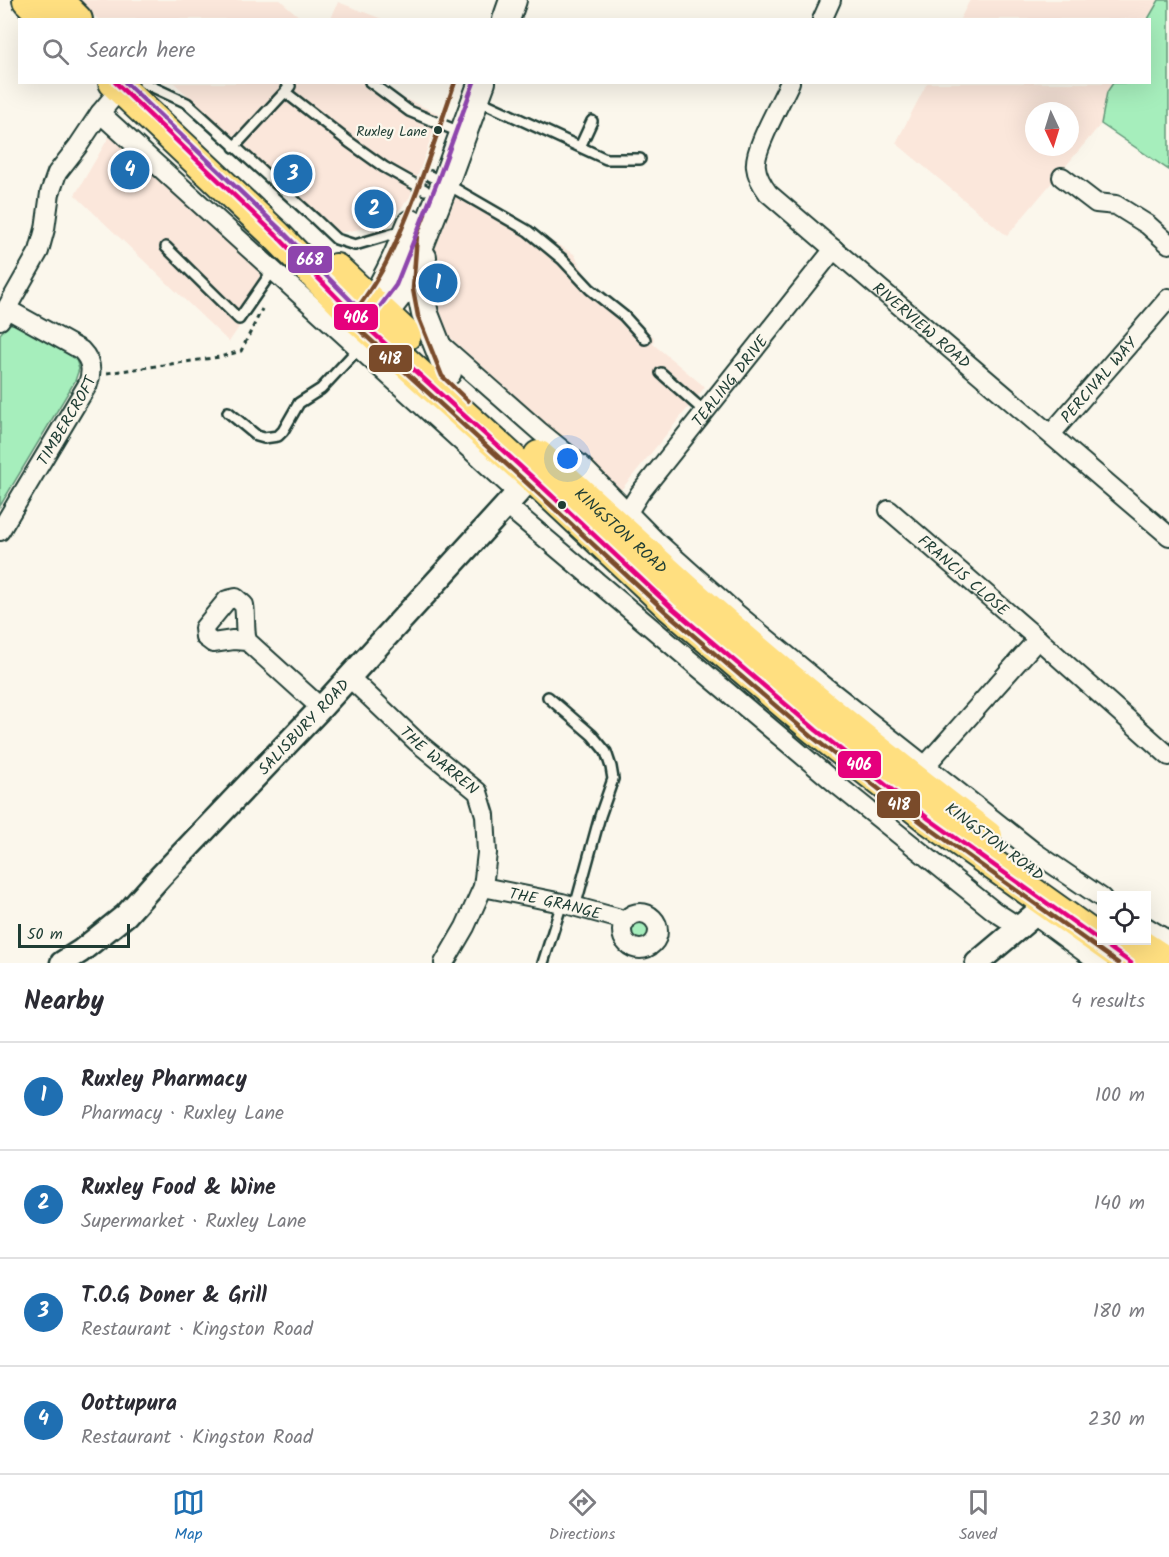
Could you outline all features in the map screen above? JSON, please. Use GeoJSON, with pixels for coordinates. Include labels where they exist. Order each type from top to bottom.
{"type":"FeatureCollection","features":[{"type":"Feature","properties":{"kind":"highway"},"geometry":{"type":"LineString","coordinates":[[28,0],[46,18]]}},
{"type":"Feature","properties":{"kind":"highway"},"geometry":{"type":"LineString","coordinates":[[57,0],[75,18]]}},
{"type":"Feature","properties":{"kind":"highway","name":"KINGSTON ROAD"},"geometry":{"type":"LineString","coordinates":[[130,84],[277,236],[369,323],[518,491],[671,607],[816,730],[929,819],[1034,916],[1131,963]]}},
{"type":"Feature","properties":{"kind":"highway","name":"KINGSTON ROAD"},"geometry":{"type":"LineString","coordinates":[[369,323],[448,372],[688,591],[808,693],[923,787],[1097,916]]}},
{"type":"Feature","properties":{"kind":"highway"},"geometry":{"type":"LineString","coordinates":[[1141,945],[1168,963]]}},
{"type":"Feature","properties":{"kind":"main road"},"geometry":{"type":"LineString","coordinates":[[488,18],[494,0]]}},
{"type":"Feature","properties":{"kind":"main road"},"geometry":{"type":"LineString","coordinates":[[507,18],[513,0]]}},
{"type":"Feature","properties":{"kind":"main road"},"geometry":{"type":"LineString","coordinates":[[369,323],[403,289],[417,232],[433,183],[474,88]]}},
{"type":"Feature","properties":{"kind":"main road"},"geometry":{"type":"LineString","coordinates":[[417,232],[420,290],[424,314],[448,372]]}},
{"type":"Feature","properties":{"kind":"street"},"geometry":{"type":"LineString","coordinates":[[823,18],[831,0]]}},
{"type":"Feature","properties":{"kind":"street","name":"TIMBERCROFT"},"geometry":{"type":"LineString","coordinates":[[0,531],[88,384],[91,375],[88,357],[81,350],[3,315],[39,251],[50,193],[57,173],[100,113],[130,84]]}},
{"type":"Feature","properties":{"kind":"street","name":"RIVERVIEW ROAD"},"geometry":{"type":"LineString","coordinates":[[789,84],[761,144],[755,165],[761,185],[1169,536]]}},
{"type":"Feature","properties":{"kind":"street"},"geometry":{"type":"LineString","coordinates":[[100,113],[273,270],[369,323]]}},
{"type":"Feature","properties":{"kind":"street"},"geometry":{"type":"LineString","coordinates":[[1062,177],[1096,203],[1116,205],[1148,225],[1169,244]]}},
{"type":"Feature","properties":{"kind":"street","name":"TEALING DRIVE"},"geometry":{"type":"LineString","coordinates":[[628,512],[640,493],[704,411],[834,249]]}},
{"type":"Feature","properties":{"kind":"street","name":"PERCIVAL WAY"},"geometry":{"type":"LineString","coordinates":[[1051,434],[1169,298]]}},
{"type":"Feature","properties":{"kind":"street","name":"KINGSTON ROAD"},"geometry":{"type":"LineString","coordinates":[[435,339],[581,465],[656,541],[736,613],[1033,851],[1097,895]]}},
{"type":"Feature","properties":{"kind":"street","name":"SALISBURY ROAD"},"geometry":{"type":"LineString","coordinates":[[62,963],[126,915],[321,708],[518,491]]}},
{"type":"Feature","properties":{"kind":"street","name":"FRANCIS CLOSE"},"geometry":{"type":"LineString","coordinates":[[889,510],[1169,756]]}},
{"type":"Feature","properties":{"kind":"street"},"geometry":{"type":"LineString","coordinates":[[925,766],[1038,639]]}},
{"type":"Feature","properties":{"kind":"street"},"geometry":{"type":"LineString","coordinates":[[247,641],[321,708]]}},
{"type":"Feature","properties":{"kind":"street","name":"THE WARREN"},"geometry":{"type":"LineString","coordinates":[[349,677],[417,742],[478,792],[485,815],[487,853],[483,887],[465,927],[444,963]]}},
{"type":"Feature","properties":{"kind":"street","name":"THE GRANGE"},"geometry":{"type":"LineString","coordinates":[[483,887],[568,905],[625,922]]}},
{"type":"Feature","properties":{"kind":"street"},"geometry":{"type":"LineString","coordinates":[[977,963],[1034,916],[1099,963]]}},
{"type":"Feature","properties":{"kind":"street"},"geometry":{"type":"LineString","coordinates":[[1151,930],[1169,941]]}},
{"type":"Feature","properties":{"kind":"lane"},"geometry":{"type":"LineString","coordinates":[[130,84],[187,104],[336,239],[355,245],[391,235],[417,232]]}},
{"type":"Feature","properties":{"kind":"lane"},"geometry":{"type":"LineString","coordinates":[[373,84],[409,111],[455,130]]}},
{"type":"Feature","properties":{"kind":"lane"},"geometry":{"type":"LineString","coordinates":[[234,147],[289,86],[350,142],[384,167],[433,183],[528,231],[562,259],[590,289],[624,316],[645,339]]}},
{"type":"Feature","properties":{"kind":"lane"},"geometry":{"type":"LineString","coordinates":[[474,88],[606,159],[640,159]]}},
{"type":"Feature","properties":{"kind":"lane"},"geometry":{"type":"LineString","coordinates":[[580,147],[592,121]]}},
{"type":"Feature","properties":{"kind":"lane"},"geometry":{"type":"LineString","coordinates":[[166,247],[240,319],[273,270]]}},
{"type":"Feature","properties":{"kind":"lane"},"geometry":{"type":"LineString","coordinates":[[228,412],[257,436],[264,438],[278,436],[299,403],[321,389],[369,323]]}},
{"type":"Feature","properties":{"kind":"lane"},"geometry":{"type":"LineString","coordinates":[[661,373],[704,411]]}},
{"type":"Feature","properties":{"kind":"lane"},"geometry":{"type":"LineString","coordinates":[[543,963],[568,905],[612,779],[606,752],[592,735],[548,697]]}},
{"type":"Feature","properties":{"kind":"path"},"geometry":{"type":"LineString","coordinates":[[91,375],[220,357],[240,351],[264,304]]}},
{"type":"Feature","properties":{"kind":"shaded area"},"geometry":{"type":"Polygon","coordinates":[[[78,0],[280,0],[301,18],[97,18],[78,0]]]}},
{"type":"Feature","properties":{"kind":"shaded area"},"geometry":{"type":"Polygon","coordinates":[[[970,0],[1159,0],[1149,18],[961,18],[970,0]]]}},
{"type":"Feature","properties":{"kind":"shaded area"},"geometry":{"type":"Polygon","coordinates":[[[338,2],[379,18],[331,18],[338,2]]]}},
{"type":"Feature","properties":{"kind":"shaded area"},"geometry":{"type":"Polygon","coordinates":[[[175,84],[382,84],[403,98],[442,115],[411,196],[388,223],[340,233],[175,84]]]}},
{"type":"Feature","properties":{"kind":"shaded area"},"geometry":{"type":"Polygon","coordinates":[[[926,84],[1112,84],[1107,92],[1101,124],[1079,150],[1079,102],[1025,102],[1025,156],[1074,156],[1007,236],[896,143],[926,84]]]}},
{"type":"Feature","properties":{"kind":"shaded area"},"geometry":{"type":"Polygon","coordinates":[[[113,130],[263,272],[268,284],[229,342],[75,195],[113,130]]]}},
{"type":"Feature","properties":{"kind":"shaded area"},"geometry":{"type":"Polygon","coordinates":[[[453,185],[574,254],[594,290],[654,337],[653,344],[705,387],[621,490],[454,341],[436,322],[426,265],[453,185]]]}},
{"type":"Feature","properties":{"kind":"green space"},"geometry":{"type":"Polygon","coordinates":[[[1159,0],[1169,0],[1169,170],[1101,124],[1107,92],[1112,84],[1151,84],[1151,18],[1149,18],[1159,0]]]}},
{"type":"Feature","properties":{"kind":"green space"},"geometry":{"type":"Polygon","coordinates":[[[9,324],[20,324],[75,356],[79,369],[75,381],[0,506],[0,334],[9,324]]]}},
{"type":"Feature","properties":{"kind":"green space"},"geometry":{"type":"Polygon","coordinates":[[[641,920],[648,923],[651,930],[648,937],[641,940],[634,937],[631,930],[634,923],[641,920]]]}},
{"type":"Feature","properties":{"kind":"transit line","name":"406"},"geometry":{"type":"LineString","coordinates":[[117,84],[277,236],[359,320],[671,607],[816,730],[929,819],[1131,963]]}},
{"type":"Feature","properties":{"kind":"transit line","name":"668"},"geometry":{"type":"LineString","coordinates":[[127,84],[282,231],[370,320],[396,285],[473,84]]}},
{"type":"Feature","properties":{"kind":"transit line","name":"418"},"geometry":{"type":"LineString","coordinates":[[454,84],[424,173],[397,239],[371,289],[352,316],[353,324],[666,612],[811,736],[925,825],[1118,963]]}},
{"type":"Feature","properties":{"kind":"transit line","name":"418"},"geometry":{"type":"LineString","coordinates":[[425,214],[417,235],[413,289],[418,316],[442,376],[468,401]]}},
{"type":"Feature","properties":{"kind":"place","name":"Ruxley Lane"},"geometry":{"type":"Point","coordinates":[438,130]}},
{"type":"Feature","properties":{"kind":"place","name":"Oottupura"},"geometry":{"type":"Point","coordinates":[130,170]}},
{"type":"Feature","properties":{"kind":"place","name":"T.O.G Doner & Grill"},"geometry":{"type":"Point","coordinates":[293,174]}},
{"type":"Feature","properties":{"kind":"place","name":"Ruxley Food & Wine"},"geometry":{"type":"Point","coordinates":[374,209]}},
{"type":"Feature","properties":{"kind":"place","name":"Ruxley Pharmacy"},"geometry":{"type":"Point","coordinates":[438,283]}}]}
